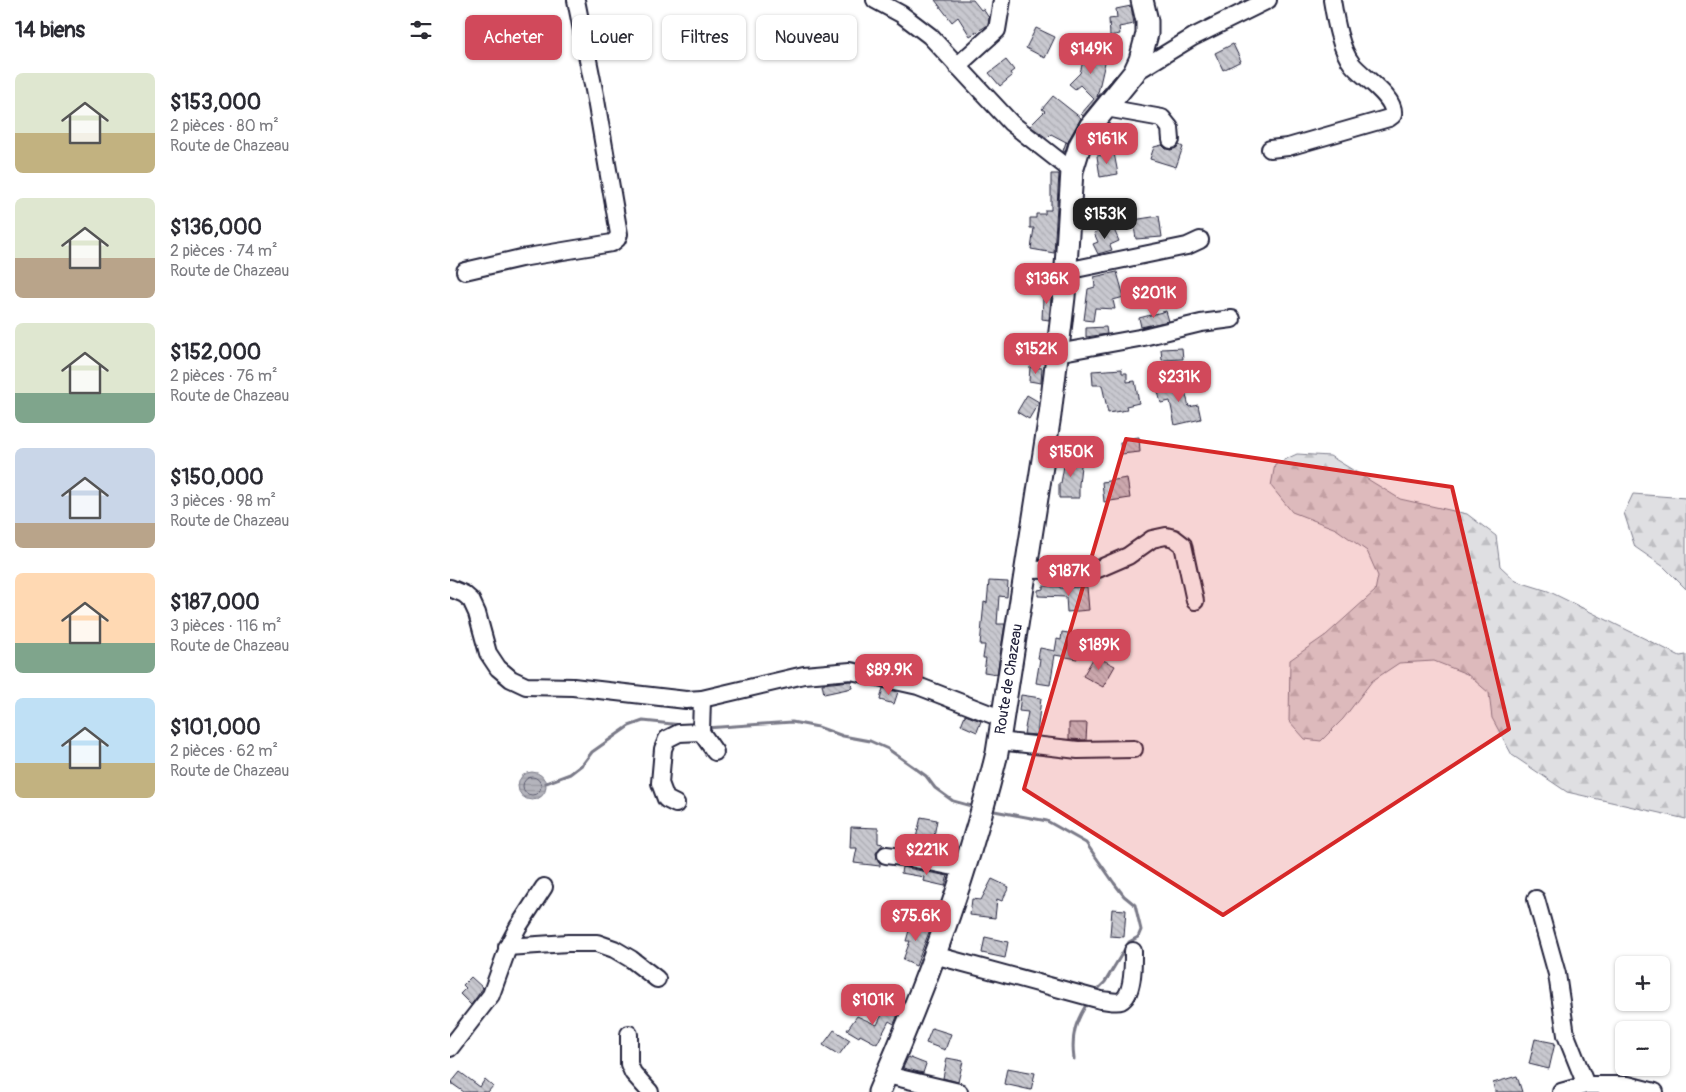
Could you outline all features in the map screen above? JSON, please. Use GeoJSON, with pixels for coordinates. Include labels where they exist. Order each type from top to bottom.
{"type":"FeatureCollection","features":[{"type":"Feature","properties":{"kind":"main road","name":"Route de Chazeau"},"geometry":{"type":"LineString","coordinates":[[883,1083],[920,995],[964,869],[988,790],[1003,719],[1050,415],[1066,271],[1072,171],[1080,146],[1090,127],[1134,73],[1140,60],[1147,34],[1147,20],[1142,0]]}},
{"type":"Feature","properties":{"kind":"street"},"geometry":{"type":"LineString","coordinates":[[466,271],[521,258],[612,243],[619,234],[596,100],[576,0]]}},
{"type":"Feature","properties":{"kind":"street"},"geometry":{"type":"LineString","coordinates":[[875,0],[901,14],[930,36],[1011,123],[1072,171]]}},
{"type":"Feature","properties":{"kind":"street"},"geometry":{"type":"LineString","coordinates":[[957,66],[997,30],[1002,0]]}},
{"type":"Feature","properties":{"kind":"street"},"geometry":{"type":"LineString","coordinates":[[1134,73],[1193,38],[1268,0]]}},
{"type":"Feature","properties":{"kind":"street"},"geometry":{"type":"LineString","coordinates":[[1270,149],[1288,148],[1389,118],[1393,115],[1393,107],[1377,87],[1348,58],[1332,0]]}},
{"type":"Feature","properties":{"kind":"street"},"geometry":{"type":"LineString","coordinates":[[1106,108],[1162,118],[1170,128],[1171,140]]}},
{"type":"Feature","properties":{"kind":"street"},"geometry":{"type":"LineString","coordinates":[[1066,271],[1187,246],[1200,240]]}},
{"type":"Feature","properties":{"kind":"street"},"geometry":{"type":"LineString","coordinates":[[1058,353],[1140,338],[1201,322],[1232,319]]}},
{"type":"Feature","properties":{"kind":"street"},"geometry":{"type":"LineString","coordinates":[[1026,570],[1098,569],[1128,556],[1152,539],[1166,536],[1174,538],[1183,545],[1195,600]]}},
{"type":"Feature","properties":{"kind":"street"},"geometry":{"type":"LineString","coordinates":[[450,588],[464,594],[471,600],[478,613],[488,653],[498,668],[511,679],[526,686],[572,687],[686,700],[702,699],[804,675],[851,671],[918,686],[1003,719]]}},
{"type":"Feature","properties":{"kind":"street"},"geometry":{"type":"LineString","coordinates":[[702,699],[701,732],[715,752]]}},
{"type":"Feature","properties":{"kind":"street"},"geometry":{"type":"LineString","coordinates":[[676,804],[666,799],[660,783],[663,749],[667,739],[679,733],[701,732]]}},
{"type":"Feature","properties":{"kind":"street"},"geometry":{"type":"LineString","coordinates":[[999,741],[1078,750],[1134,749]]}},
{"type":"Feature","properties":{"kind":"street"},"geometry":{"type":"LineString","coordinates":[[886,855],[964,869]]}},
{"type":"Feature","properties":{"kind":"street"},"geometry":{"type":"LineString","coordinates":[[450,1048],[491,995],[507,947],[544,887]]}},
{"type":"Feature","properties":{"kind":"street"},"geometry":{"type":"LineString","coordinates":[[1536,899],[1557,974],[1566,1035],[1586,1085]]}},
{"type":"Feature","properties":{"kind":"street"},"geometry":{"type":"LineString","coordinates":[[507,947],[597,943],[622,954],[657,979]]}},
{"type":"Feature","properties":{"kind":"street"},"geometry":{"type":"LineString","coordinates":[[934,954],[1114,1002],[1121,1001],[1126,996],[1130,987],[1133,973],[1133,950]]}},
{"type":"Feature","properties":{"kind":"street"},"geometry":{"type":"LineString","coordinates":[[629,1034],[629,1064],[633,1073],[650,1092]]}},
{"type":"Feature","properties":{"kind":"street"},"geometry":{"type":"LineString","coordinates":[[883,1083],[959,1092]]}},
{"type":"Feature","properties":{"kind":"street"},"geometry":{"type":"LineString","coordinates":[[1561,1092],[1586,1085],[1628,1085],[1655,1092]]}},
{"type":"Feature","properties":{"kind":"highlighted area"},"geometry":{"type":"Polygon","coordinates":[[[1126,439],[1452,487],[1509,729],[1223,915],[1024,789],[1126,439]]]}},
{"type":"Feature","properties":{"kind":"green space"},"geometry":{"type":"Polygon","coordinates":[[[1297,454],[1330,456],[1400,499],[1467,514],[1496,536],[1500,566],[1516,581],[1548,591],[1680,656],[1686,655],[1686,819],[1567,792],[1512,755],[1492,718],[1489,693],[1467,674],[1434,661],[1399,663],[1372,681],[1343,719],[1321,741],[1305,739],[1289,721],[1290,660],[1326,635],[1375,591],[1378,576],[1367,551],[1336,529],[1292,512],[1271,486],[1275,464],[1297,454]]]}},
{"type":"Feature","properties":{"kind":"green space"},"geometry":{"type":"Polygon","coordinates":[[[1633,494],[1686,498],[1686,589],[1664,567],[1635,547],[1624,513],[1633,494]]]}},
{"type":"Feature","properties":{"kind":"water"},"geometry":{"type":"Polygon","coordinates":[[[532,772],[542,776],[546,786],[542,796],[532,800],[522,796],[518,786],[522,776],[532,772]]]}},
{"type":"Feature","properties":{"kind":"building"},"geometry":{"type":"Polygon","coordinates":[[[935,0],[973,0],[989,18],[988,25],[970,36],[958,17],[952,22],[935,0]]]}},
{"type":"Feature","properties":{"kind":"building"},"geometry":{"type":"Polygon","coordinates":[[[1131,6],[1134,24],[1119,27],[1120,34],[1110,36],[1109,19],[1117,18],[1116,9],[1131,6]]]}},
{"type":"Feature","properties":{"kind":"building"},"geometry":{"type":"Polygon","coordinates":[[[1036,28],[1055,37],[1045,58],[1026,48],[1036,28]]]}},
{"type":"Feature","properties":{"kind":"building"},"geometry":{"type":"Polygon","coordinates":[[[1233,44],[1241,61],[1223,70],[1215,53],[1233,44]]]}},
{"type":"Feature","properties":{"kind":"building"},"geometry":{"type":"Polygon","coordinates":[[[1086,49],[1107,54],[1097,97],[1116,75],[1083,116],[1081,114],[1094,99],[1080,85],[1075,89],[1069,84],[1080,73],[1086,49]]]}},
{"type":"Feature","properties":{"kind":"building"},"geometry":{"type":"Polygon","coordinates":[[[1006,60],[1014,70],[1010,73],[1012,76],[1000,86],[989,73],[1006,60]]]}},
{"type":"Feature","properties":{"kind":"building"},"geometry":{"type":"Polygon","coordinates":[[[1053,96],[1081,118],[1068,143],[1051,134],[1047,138],[1030,126],[1045,111],[1042,109],[1053,96]]]}},
{"type":"Feature","properties":{"kind":"building"},"geometry":{"type":"Polygon","coordinates":[[[1066,142],[1068,143],[1065,152],[1063,151],[1066,142]]]}},
{"type":"Feature","properties":{"kind":"building"},"geometry":{"type":"Polygon","coordinates":[[[1162,145],[1166,149],[1171,150],[1179,145],[1183,147],[1176,167],[1150,159],[1154,147],[1162,145]]]}},
{"type":"Feature","properties":{"kind":"building"},"geometry":{"type":"Polygon","coordinates":[[[1114,153],[1118,174],[1100,177],[1097,156],[1114,153]]]}},
{"type":"Feature","properties":{"kind":"building"},"geometry":{"type":"Polygon","coordinates":[[[1051,174],[1059,174],[1054,253],[1031,249],[1034,228],[1030,228],[1030,218],[1036,218],[1036,214],[1045,214],[1045,210],[1051,210],[1051,174]]]}},
{"type":"Feature","properties":{"kind":"building"},"geometry":{"type":"Polygon","coordinates":[[[1159,216],[1162,237],[1136,239],[1133,220],[1159,216]]]}},
{"type":"Feature","properties":{"kind":"building"},"geometry":{"type":"Polygon","coordinates":[[[1112,225],[1119,241],[1110,245],[1112,250],[1098,254],[1093,244],[1098,242],[1094,233],[1112,225]]]}},
{"type":"Feature","properties":{"kind":"building"},"geometry":{"type":"Polygon","coordinates":[[[1117,272],[1124,297],[1113,300],[1115,309],[1095,308],[1093,321],[1084,320],[1088,289],[1095,287],[1094,277],[1117,272]]]}},
{"type":"Feature","properties":{"kind":"building"},"geometry":{"type":"Polygon","coordinates":[[[1048,288],[1052,288],[1049,320],[1042,319],[1043,298],[1047,298],[1048,288]]]}},
{"type":"Feature","properties":{"kind":"building"},"geometry":{"type":"Polygon","coordinates":[[[1166,311],[1169,321],[1141,327],[1139,318],[1166,311]]]}},
{"type":"Feature","properties":{"kind":"building"},"geometry":{"type":"Polygon","coordinates":[[[1106,327],[1107,334],[1086,337],[1086,328],[1106,327]]]}},
{"type":"Feature","properties":{"kind":"building"},"geometry":{"type":"Polygon","coordinates":[[[1027,343],[1041,344],[1039,358],[1025,357],[1027,343]]]}},
{"type":"Feature","properties":{"kind":"building"},"geometry":{"type":"Polygon","coordinates":[[[1182,348],[1183,359],[1162,360],[1161,349],[1182,348]]]}},
{"type":"Feature","properties":{"kind":"building"},"geometry":{"type":"Polygon","coordinates":[[[1030,367],[1042,368],[1041,383],[1029,381],[1030,367]]]}},
{"type":"Feature","properties":{"kind":"building"},"geometry":{"type":"Polygon","coordinates":[[[1122,369],[1122,373],[1127,373],[1127,382],[1135,381],[1139,403],[1126,406],[1127,410],[1108,413],[1102,385],[1093,385],[1092,371],[1122,369]]]}},
{"type":"Feature","properties":{"kind":"building"},"geometry":{"type":"Polygon","coordinates":[[[1183,382],[1189,407],[1198,405],[1201,419],[1175,425],[1170,401],[1161,403],[1157,388],[1183,382]]]}},
{"type":"Feature","properties":{"kind":"building"},"geometry":{"type":"Polygon","coordinates":[[[1027,395],[1039,402],[1029,419],[1017,412],[1027,395]]]}},
{"type":"Feature","properties":{"kind":"building"},"geometry":{"type":"Polygon","coordinates":[[[1139,437],[1140,452],[1121,454],[1120,443],[1124,442],[1124,439],[1139,437]]]}},
{"type":"Feature","properties":{"kind":"building"},"geometry":{"type":"Polygon","coordinates":[[[1066,454],[1082,457],[1079,498],[1059,498],[1059,483],[1061,483],[1066,454]]]}},
{"type":"Feature","properties":{"kind":"building"},"geometry":{"type":"Polygon","coordinates":[[[1127,478],[1130,498],[1104,502],[1102,482],[1127,478]]]}},
{"type":"Feature","properties":{"kind":"building"},"geometry":{"type":"Polygon","coordinates":[[[989,581],[1008,582],[1007,597],[999,596],[997,624],[1005,624],[997,674],[984,672],[986,658],[983,658],[985,645],[980,645],[984,602],[987,603],[989,581]]]}},
{"type":"Feature","properties":{"kind":"building"},"geometry":{"type":"Polygon","coordinates":[[[1043,586],[1060,588],[1087,587],[1089,610],[1067,612],[1066,597],[1038,596],[1038,590],[1043,589],[1043,586]]]}},
{"type":"Feature","properties":{"kind":"building"},"geometry":{"type":"Polygon","coordinates":[[[1062,632],[1081,635],[1077,659],[1055,655],[1050,685],[1036,683],[1040,648],[1055,651],[1057,639],[1061,640],[1062,632]]]}},
{"type":"Feature","properties":{"kind":"building"},"geometry":{"type":"Polygon","coordinates":[[[1094,657],[1115,666],[1103,687],[1083,676],[1094,657]]]}},
{"type":"Feature","properties":{"kind":"building"},"geometry":{"type":"Polygon","coordinates":[[[851,681],[852,688],[824,694],[822,684],[851,681]]]}},
{"type":"Feature","properties":{"kind":"building"},"geometry":{"type":"Polygon","coordinates":[[[883,688],[898,692],[894,704],[880,700],[883,688]]]}},
{"type":"Feature","properties":{"kind":"building"},"geometry":{"type":"Polygon","coordinates":[[[1021,695],[1041,698],[1037,735],[1024,734],[1028,712],[1019,711],[1021,695]]]}},
{"type":"Feature","properties":{"kind":"building"},"geometry":{"type":"Polygon","coordinates":[[[965,715],[981,721],[977,732],[961,725],[965,715]]]}},
{"type":"Feature","properties":{"kind":"building"},"geometry":{"type":"Polygon","coordinates":[[[1069,723],[1087,723],[1086,740],[1069,739],[1069,723]]]}},
{"type":"Feature","properties":{"kind":"building"},"geometry":{"type":"Polygon","coordinates":[[[921,817],[937,820],[932,847],[915,842],[921,817]]]}},
{"type":"Feature","properties":{"kind":"building"},"geometry":{"type":"Polygon","coordinates":[[[851,827],[878,828],[878,843],[883,844],[876,853],[880,866],[854,863],[857,848],[850,848],[851,827]]]}},
{"type":"Feature","properties":{"kind":"building"},"geometry":{"type":"Polygon","coordinates":[[[902,867],[948,876],[945,886],[923,881],[924,877],[901,873],[902,867]]]}},
{"type":"Feature","properties":{"kind":"building"},"geometry":{"type":"Polygon","coordinates":[[[992,879],[1009,887],[1002,901],[997,899],[995,918],[970,915],[972,899],[981,900],[992,879]]]}},
{"type":"Feature","properties":{"kind":"building"},"geometry":{"type":"Polygon","coordinates":[[[1112,909],[1126,910],[1124,937],[1110,936],[1112,909]]]}},
{"type":"Feature","properties":{"kind":"building"},"geometry":{"type":"Polygon","coordinates":[[[912,920],[931,927],[916,966],[903,960],[910,941],[906,941],[912,920]]]}},
{"type":"Feature","properties":{"kind":"building"},"geometry":{"type":"Polygon","coordinates":[[[985,937],[1008,942],[1005,958],[982,953],[985,937]]]}},
{"type":"Feature","properties":{"kind":"building"},"geometry":{"type":"Polygon","coordinates":[[[471,977],[483,988],[471,1005],[460,994],[466,988],[463,985],[471,977]]]}},
{"type":"Feature","properties":{"kind":"building"},"geometry":{"type":"Polygon","coordinates":[[[886,1006],[899,1012],[894,1024],[889,1021],[877,1044],[847,1030],[857,1016],[877,1025],[886,1006]]]}},
{"type":"Feature","properties":{"kind":"building"},"geometry":{"type":"Polygon","coordinates":[[[932,1028],[951,1034],[945,1050],[926,1043],[932,1028]]]}},
{"type":"Feature","properties":{"kind":"building"},"geometry":{"type":"Polygon","coordinates":[[[834,1030],[850,1040],[839,1055],[823,1045],[834,1030]]]}},
{"type":"Feature","properties":{"kind":"building"},"geometry":{"type":"Polygon","coordinates":[[[1535,1039],[1555,1043],[1549,1069],[1529,1064],[1535,1039]]]}},
{"type":"Feature","properties":{"kind":"building"},"geometry":{"type":"Polygon","coordinates":[[[908,1057],[926,1064],[923,1073],[903,1068],[908,1057]]]}},
{"type":"Feature","properties":{"kind":"building"},"geometry":{"type":"Polygon","coordinates":[[[947,1058],[963,1061],[958,1082],[943,1078],[947,1058]]]}},
{"type":"Feature","properties":{"kind":"building"},"geometry":{"type":"Polygon","coordinates":[[[1007,1068],[1035,1073],[1031,1090],[1004,1084],[1007,1068]]]}},
{"type":"Feature","properties":{"kind":"building"},"geometry":{"type":"Polygon","coordinates":[[[460,1072],[480,1087],[485,1079],[493,1086],[488,1092],[464,1092],[451,1083],[460,1072]]]}},
{"type":"Feature","properties":{"kind":"building"},"geometry":{"type":"Polygon","coordinates":[[[1517,1076],[1522,1092],[1495,1092],[1493,1083],[1517,1076]]]}},
{"type":"Feature","properties":{"kind":"waterway"},"geometry":{"type":"LineString","coordinates":[[546,783],[570,774],[583,764],[592,752],[629,726],[643,721],[682,725]]}},
{"type":"Feature","properties":{"kind":"waterway"},"geometry":{"type":"LineString","coordinates":[[706,728],[792,722],[818,727],[843,736],[870,741],[888,749],[915,768],[926,776],[935,788],[953,801],[975,807]]}},
{"type":"Feature","properties":{"kind":"waterway"},"geometry":{"type":"LineString","coordinates":[[989,810],[1047,821],[1086,843],[1124,896],[1135,905],[1141,930],[1138,937],[1129,942],[1105,982],[1094,993]]}},
{"type":"Feature","properties":{"kind":"waterway"},"geometry":{"type":"LineString","coordinates":[[1074,1059],[1073,1043],[1075,1029],[1088,1002]]}}]}
